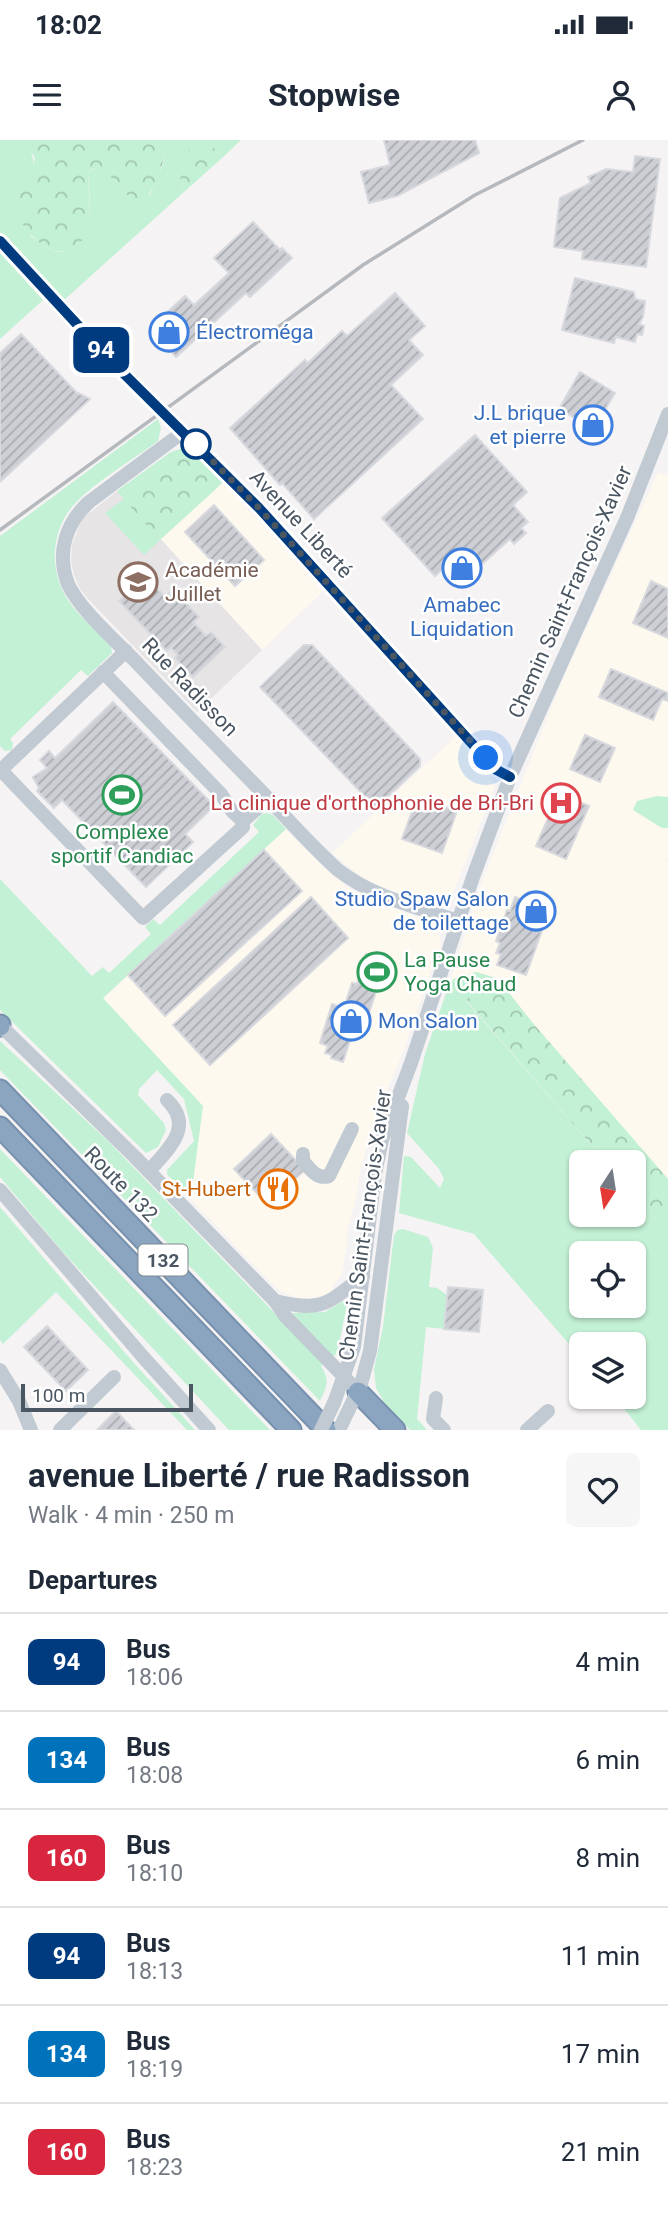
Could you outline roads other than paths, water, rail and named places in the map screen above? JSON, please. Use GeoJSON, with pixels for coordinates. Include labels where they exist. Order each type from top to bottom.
{"type":"FeatureCollection","features":[{"type":"Feature","properties":{"kind":"highway","name":"Route 132"},"geometry":{"type":"LineString","coordinates":[[0,1090],[323,1430]]}},
{"type":"Feature","properties":{"kind":"highway","name":"132"},"geometry":{"type":"LineString","coordinates":[[0,1127],[291,1430]]}},
{"type":"Feature","properties":{"kind":"highway"},"geometry":{"type":"LineString","coordinates":[[351,1385],[395,1430]]}},
{"type":"Feature","properties":{"kind":"street","name":"Avenue Liberté"},"geometry":{"type":"LineString","coordinates":[[0,241],[111,361],[259,508],[495,769],[510,777]]}},
{"type":"Feature","properties":{"kind":"street","name":"Chemin Saint-François-Xavier"},"geometry":{"type":"LineString","coordinates":[[339,1430],[346,1416],[351,1385],[380,1147],[510,777],[620,535],[668,414]]}},
{"type":"Feature","properties":{"kind":"street","name":"Rue Radisson"},"geometry":{"type":"LineString","coordinates":[[183,432],[89,502],[76,515],[65,539],[63,564],[69,585],[82,604],[326,860],[350,879],[383,896],[458,921]]}},
{"type":"Feature","properties":{"kind":"street"},"geometry":{"type":"LineString","coordinates":[[103,672],[221,794],[232,811],[243,821],[243,827],[143,918],[1,770],[103,672],[126,650]]}},
{"type":"Feature","properties":{"kind":"street"},"geometry":{"type":"LineString","coordinates":[[243,821],[268,799]]}},
{"type":"Feature","properties":{"kind":"street"},"geometry":{"type":"LineString","coordinates":[[0,1025],[149,1171],[275,1301],[286,1317],[351,1385]]}},
{"type":"Feature","properties":{"kind":"street","name":"Chemin Saint-François-Xavier"},"geometry":{"type":"LineString","coordinates":[[323,1430],[334,1403],[367,1364],[396,1143],[411,1063]]}},
{"type":"Feature","properties":{"kind":"street"},"geometry":{"type":"LineString","coordinates":[[149,1171],[169,1148],[179,1130],[177,1111],[167,1100]]}},
{"type":"Feature","properties":{"kind":"street"},"geometry":{"type":"LineString","coordinates":[[303,1153],[303,1161],[317,1175],[323,1178],[329,1176],[352,1129]]}},
{"type":"Feature","properties":{"kind":"street"},"geometry":{"type":"LineString","coordinates":[[0,1190],[209,1430]]}},
{"type":"Feature","properties":{"kind":"street"},"geometry":{"type":"LineString","coordinates":[[275,1301],[299,1307],[319,1306],[335,1298],[363,1276]]}},
{"type":"Feature","properties":{"kind":"street"},"geometry":{"type":"LineString","coordinates":[[0,1370],[19,1401],[31,1430]]}},
{"type":"Feature","properties":{"kind":"street"},"geometry":{"type":"LineString","coordinates":[[60,1430],[114,1377]]}},
{"type":"Feature","properties":{"kind":"street"},"geometry":{"type":"LineString","coordinates":[[436,1398],[433,1419],[444,1430]]}},
{"type":"Feature","properties":{"kind":"street"},"geometry":{"type":"LineString","coordinates":[[527,1430],[548,1411]]}},
{"type":"Feature","properties":{"kind":"railway"},"geometry":{"type":"LineString","coordinates":[[0,530],[363,265],[475,195],[583,140]]}},
{"type":"Feature","properties":{"kind":"place","name":"Électroméga"},"geometry":{"type":"Point","coordinates":[169,332]}},
{"type":"Feature","properties":{"kind":"place","name":"J.L brique et pierre"},"geometry":{"type":"Point","coordinates":[593,425]}},
{"type":"Feature","properties":{"kind":"place","name":"Amabec Liquidation"},"geometry":{"type":"Point","coordinates":[462,568]}},
{"type":"Feature","properties":{"kind":"place","name":"Académie Juillet"},"geometry":{"type":"Point","coordinates":[138,582]}},
{"type":"Feature","properties":{"kind":"place","name":"Complexe sportif Candiac"},"geometry":{"type":"Point","coordinates":[122,795]}},
{"type":"Feature","properties":{"kind":"place","name":"La clinique d'orthophonie de Bri-Bri"},"geometry":{"type":"Point","coordinates":[561,803]}},
{"type":"Feature","properties":{"kind":"place","name":"Studio Spaw Salon de toilettage"},"geometry":{"type":"Point","coordinates":[536,911]}},
{"type":"Feature","properties":{"kind":"place","name":"La Pause Yoga Chaud"},"geometry":{"type":"Point","coordinates":[377,972]}},
{"type":"Feature","properties":{"kind":"place","name":"Mon Salon"},"geometry":{"type":"Point","coordinates":[351,1021]}},
{"type":"Feature","properties":{"kind":"place","name":"St-Hubert"},"geometry":{"type":"Point","coordinates":[278,1189]}}]}
